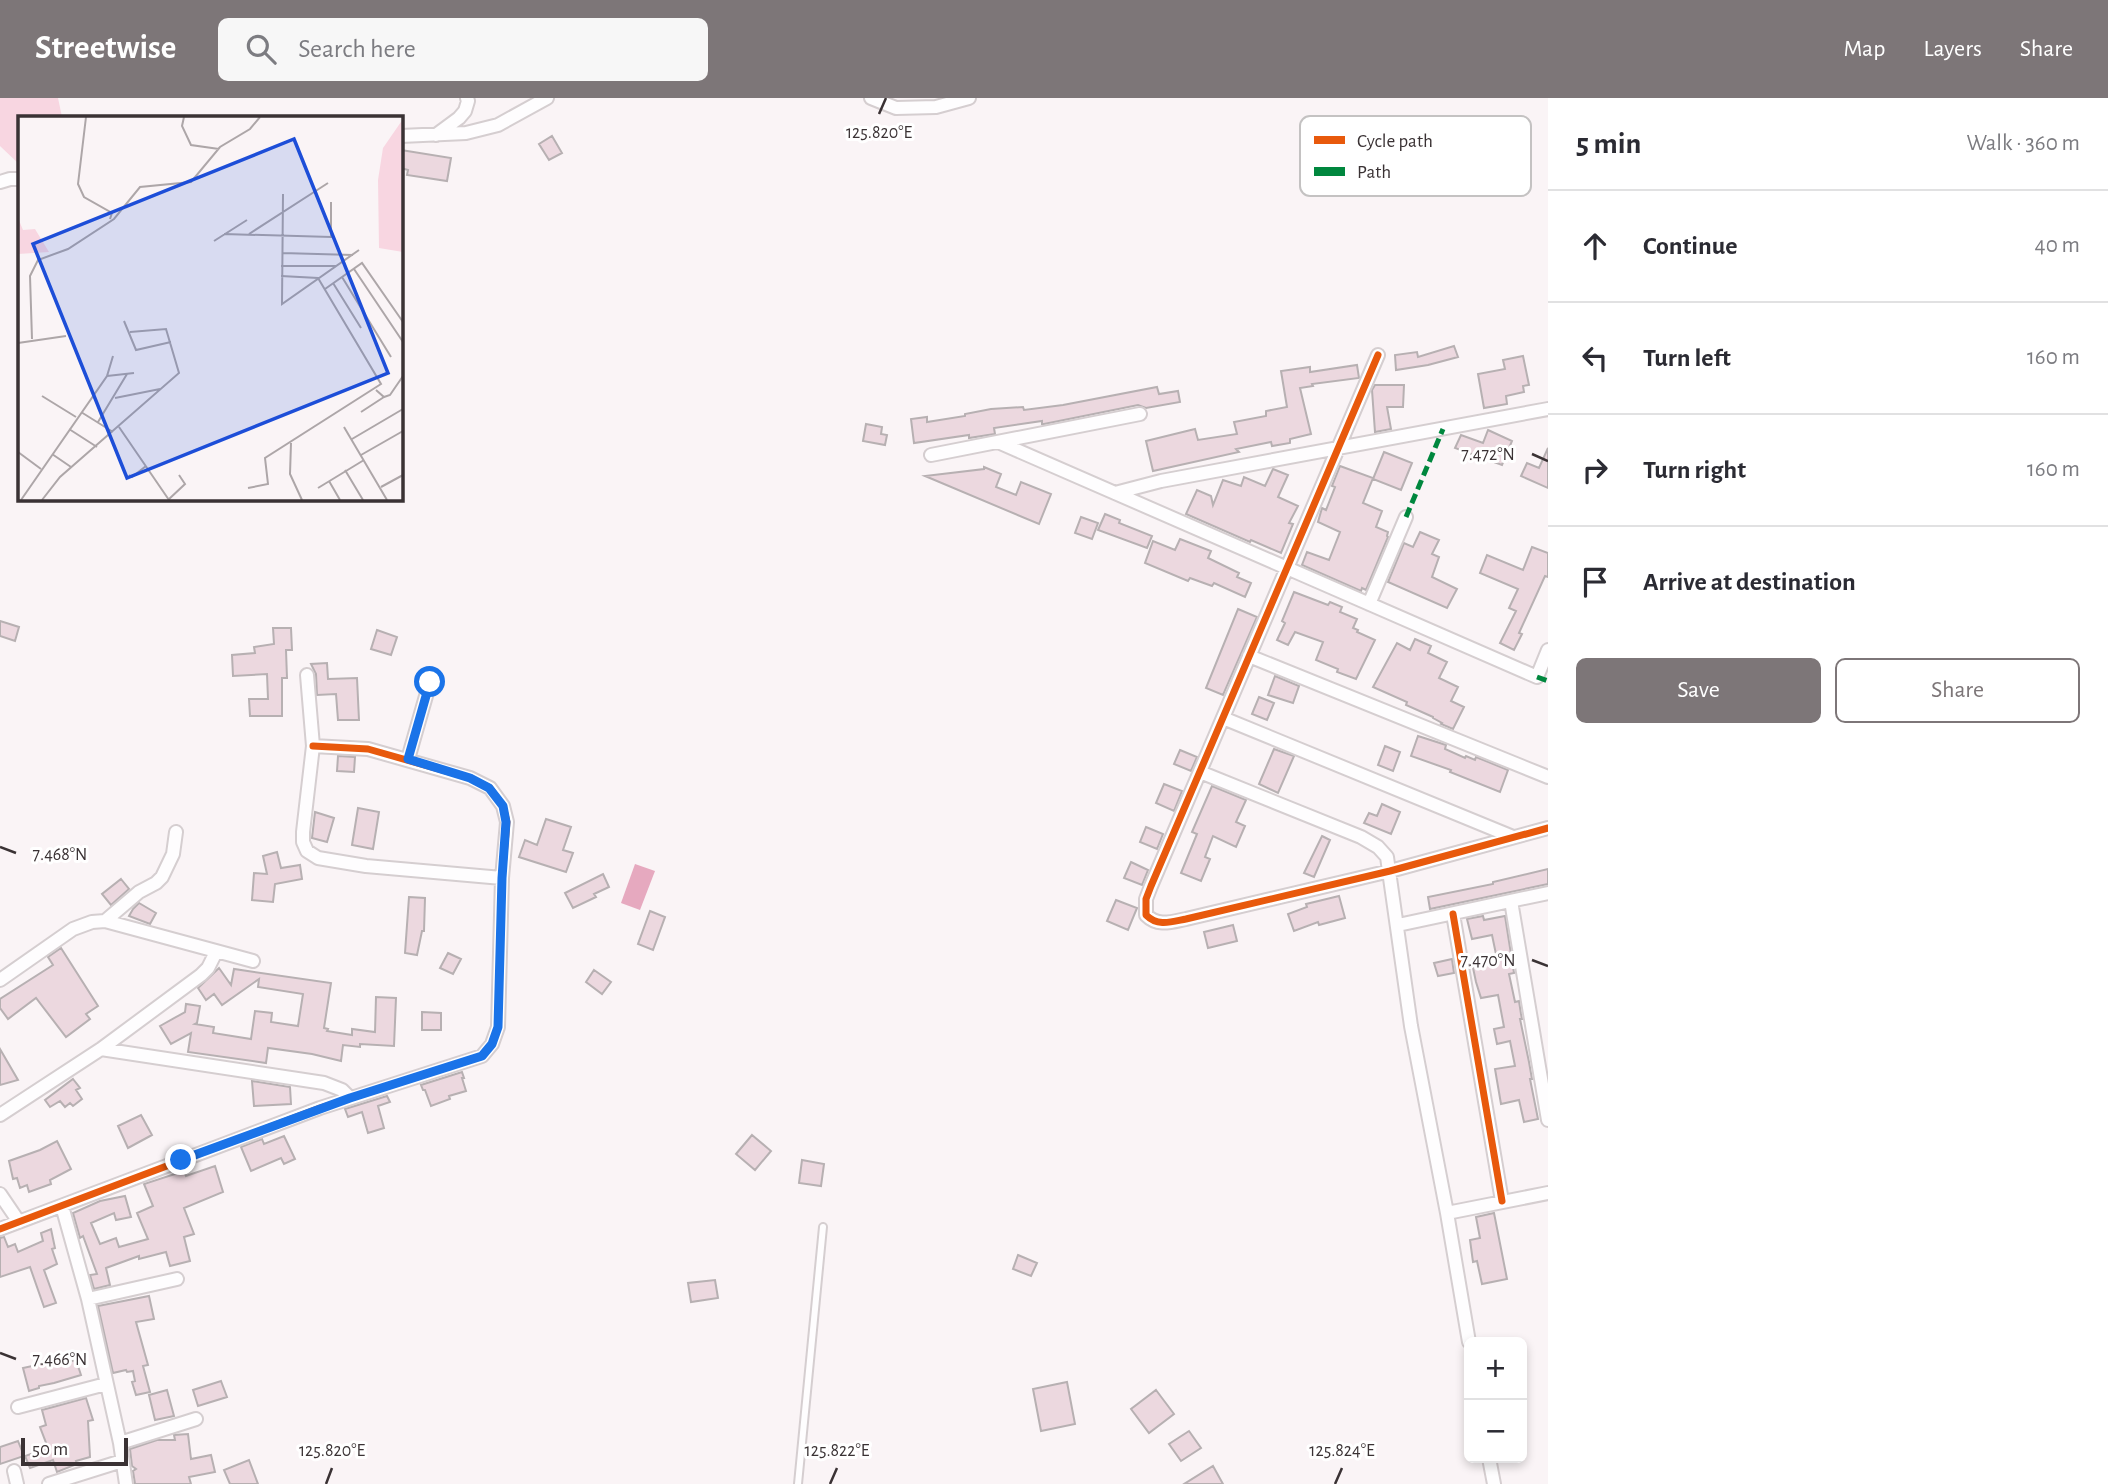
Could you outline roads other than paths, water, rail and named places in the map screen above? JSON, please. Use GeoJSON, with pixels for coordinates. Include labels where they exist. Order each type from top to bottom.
{"type":"FeatureCollection","features":[{"type":"Feature","properties":{"kind":"street"},"geometry":{"type":"LineString","coordinates":[[435,135],[465,111],[467,98]]}},
{"type":"Feature","properties":{"kind":"street"},"geometry":{"type":"LineString","coordinates":[[402,136],[466,133],[498,125],[547,98]]}},
{"type":"Feature","properties":{"kind":"street"},"geometry":{"type":"LineString","coordinates":[[871,98],[897,108],[936,107],[969,98]]}},
{"type":"Feature","properties":{"kind":"street"},"geometry":{"type":"LineString","coordinates":[[0,182],[18,179]]}},
{"type":"Feature","properties":{"kind":"street"},"geometry":{"type":"LineString","coordinates":[[1378,355],[1146,899],[1146,915],[1152,921],[1164,923],[1186,919],[1390,871],[1548,828]]}},
{"type":"Feature","properties":{"kind":"street"},"geometry":{"type":"LineString","coordinates":[[1115,493],[1161,481],[1548,409]]}},
{"type":"Feature","properties":{"kind":"street"},"geometry":{"type":"LineString","coordinates":[[931,455],[1140,414]]}},
{"type":"Feature","properties":{"kind":"street"},"geometry":{"type":"LineString","coordinates":[[998,442],[1537,677],[1548,650]]}},
{"type":"Feature","properties":{"kind":"street"},"geometry":{"type":"LineString","coordinates":[[1369,604],[1406,517]]}},
{"type":"Feature","properties":{"kind":"street"},"geometry":{"type":"LineString","coordinates":[[1249,656],[1548,777]]}},
{"type":"Feature","properties":{"kind":"street"},"geometry":{"type":"LineString","coordinates":[[307,675],[313,746],[303,842],[307,851],[318,858],[366,866],[502,878]]}},
{"type":"Feature","properties":{"kind":"street"},"geometry":{"type":"LineString","coordinates":[[408,759],[430,682]]}},
{"type":"Feature","properties":{"kind":"street"},"geometry":{"type":"LineString","coordinates":[[1223,718],[1514,837]]}},
{"type":"Feature","properties":{"kind":"street"},"geometry":{"type":"LineString","coordinates":[[0,1229],[320,1108],[482,1056],[492,1044],[498,1027],[506,822],[503,806],[489,788],[470,778],[368,749],[313,746]]}},
{"type":"Feature","properties":{"kind":"street"},"geometry":{"type":"LineString","coordinates":[[1200,772],[1361,837],[1378,847],[1387,857],[1411,1026],[1468,1337]]}},
{"type":"Feature","properties":{"kind":"street"},"geometry":{"type":"LineString","coordinates":[[105,921],[139,892],[162,877],[173,854],[176,832]]}},
{"type":"Feature","properties":{"kind":"street"},"geometry":{"type":"LineString","coordinates":[[1398,925],[1548,893]]}},
{"type":"Feature","properties":{"kind":"street"},"geometry":{"type":"LineString","coordinates":[[1511,901],[1548,1120]]}},
{"type":"Feature","properties":{"kind":"street"},"geometry":{"type":"LineString","coordinates":[[1453,914],[1502,1202]]}},
{"type":"Feature","properties":{"kind":"street"},"geometry":{"type":"LineString","coordinates":[[0,980],[73,929],[92,922],[105,921],[253,961]]}},
{"type":"Feature","properties":{"kind":"street"},"geometry":{"type":"LineString","coordinates":[[0,1115],[101,1049],[201,975],[216,952]]}},
{"type":"Feature","properties":{"kind":"street"},"geometry":{"type":"LineString","coordinates":[[101,1049],[324,1083],[342,1090],[350,1098]]}},
{"type":"Feature","properties":{"kind":"street"},"geometry":{"type":"LineString","coordinates":[[320,1108],[324,1083]]}},
{"type":"Feature","properties":{"kind":"street"},"geometry":{"type":"LineString","coordinates":[[1447,1213],[1548,1192]]}},
{"type":"Feature","properties":{"kind":"street"},"geometry":{"type":"LineString","coordinates":[[0,1194],[19,1222]]}},
{"type":"Feature","properties":{"kind":"street"},"geometry":{"type":"LineString","coordinates":[[62,1206],[88,1299],[120,1443],[126,1484]]}},
{"type":"Feature","properties":{"kind":"street"},"geometry":{"type":"LineString","coordinates":[[88,1299],[177,1279]]}},
{"type":"Feature","properties":{"kind":"street"},"geometry":{"type":"LineString","coordinates":[[18,1407],[106,1384]]}},
{"type":"Feature","properties":{"kind":"street"},"geometry":{"type":"LineString","coordinates":[[120,1443],[196,1419]]}},
{"type":"Feature","properties":{"kind":"street"},"geometry":{"type":"LineString","coordinates":[[49,1484],[122,1461]]}},
{"type":"Feature","properties":{"kind":"street"},"geometry":{"type":"LineString","coordinates":[[1490,1463],[1493,1484]]}},
{"type":"Feature","properties":{"kind":"lane"},"geometry":{"type":"LineString","coordinates":[[797,1484],[824,1227]]}}]}
